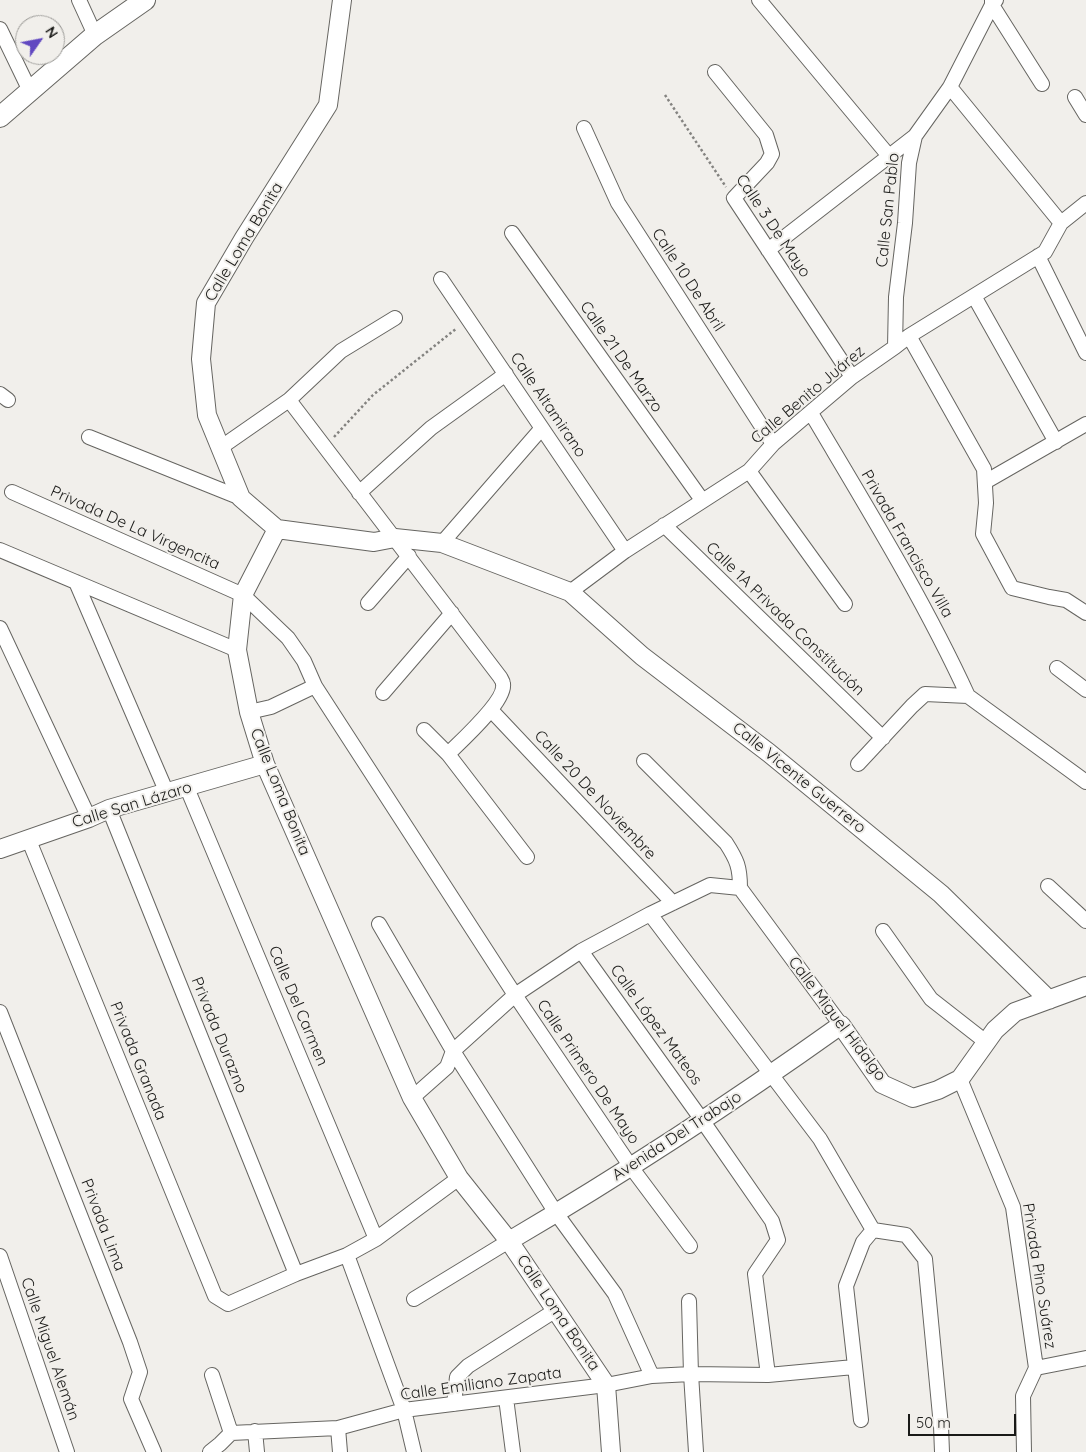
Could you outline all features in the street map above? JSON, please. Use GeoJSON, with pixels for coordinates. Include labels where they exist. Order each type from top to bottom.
{"type":"FeatureCollection","features":[{"type":"Feature","properties":{"kind":"main road"},"geometry":{"type":"LineString","coordinates":[[0,117],[95,35],[145,0]]}},
{"type":"Feature","properties":{"kind":"street"},"geometry":{"type":"LineString","coordinates":[[79,0],[95,35]]}},
{"type":"Feature","properties":{"kind":"street","name":"Calle Loma Bonita"},"geometry":{"type":"LineString","coordinates":[[342,0],[328,105],[244,238],[206,303],[201,359],[207,415],[241,498],[276,529],[244,596],[237,650],[249,712],[265,764],[412,1098],[459,1178],[509,1241],[606,1385]]}},
{"type":"Feature","properties":{"kind":"street"},"geometry":{"type":"LineString","coordinates":[[759,0],[889,156]]}},
{"type":"Feature","properties":{"kind":"street"},"geometry":{"type":"LineString","coordinates":[[994,2],[1042,84]]}},
{"type":"Feature","properties":{"kind":"street","name":"Calle San Pablo"},"geometry":{"type":"LineString","coordinates":[[894,348],[896,297],[905,223],[909,163],[915,136],[950,87],[994,2]]}},
{"type":"Feature","properties":{"kind":"street"},"geometry":{"type":"LineString","coordinates":[[0,29],[30,91]]}},
{"type":"Feature","properties":{"kind":"street"},"geometry":{"type":"LineString","coordinates":[[715,72],[766,135],[772,154],[767,163],[734,198]]}},
{"type":"Feature","properties":{"kind":"street"},"geometry":{"type":"LineString","coordinates":[[950,87],[1061,223]]}},
{"type":"Feature","properties":{"kind":"street"},"geometry":{"type":"LineString","coordinates":[[1075,97],[1086,115]]}},
{"type":"Feature","properties":{"kind":"street","name":"Calle 10 De Abril"},"geometry":{"type":"LineString","coordinates":[[584,128],[618,203],[773,444]]}},
{"type":"Feature","properties":{"kind":"street"},"geometry":{"type":"LineString","coordinates":[[768,250],[915,136]]}},
{"type":"Feature","properties":{"kind":"street","name":"Calle 3 De Mayo"},"geometry":{"type":"LineString","coordinates":[[734,198],[852,377]]}},
{"type":"Feature","properties":{"kind":"street","name":"Calle Benito Juárez"},"geometry":{"type":"LineString","coordinates":[[570,592],[625,551],[749,470],[773,444],[852,377],[909,336],[1045,252],[1061,223],[1085,205]]}},
{"type":"Feature","properties":{"kind":"street","name":"Calle 21 De Marzo"},"geometry":{"type":"LineString","coordinates":[[512,233],[702,500]]}},
{"type":"Feature","properties":{"kind":"street"},"geometry":{"type":"LineString","coordinates":[[1038,256],[1086,353]]}},
{"type":"Feature","properties":{"kind":"street","name":"Calle Altamirano"},"geometry":{"type":"LineString","coordinates":[[441,279],[625,551]]}},
{"type":"Feature","properties":{"kind":"street"},"geometry":{"type":"LineString","coordinates":[[974,296],[1056,442]]}},
{"type":"Feature","properties":{"kind":"street"},"geometry":{"type":"LineString","coordinates":[[220,448],[289,400],[341,351],[395,318]]}},
{"type":"Feature","properties":{"kind":"street"},"geometry":{"type":"LineString","coordinates":[[909,336],[984,469],[986,503],[983,534],[1012,588],[1066,600],[1086,613]]}},
{"type":"Feature","properties":{"kind":"street"},"geometry":{"type":"LineString","coordinates":[[359,493],[431,428],[506,374]]}},
{"type":"Feature","properties":{"kind":"street"},"geometry":{"type":"LineString","coordinates":[[289,400],[409,556],[504,684],[502,692],[491,710],[448,754]]}},
{"type":"Feature","properties":{"kind":"street","name":"Privada Francisco Villa"},"geometry":{"type":"LineString","coordinates":[[811,413],[916,593],[968,696]]}},
{"type":"Feature","properties":{"kind":"street"},"geometry":{"type":"LineString","coordinates":[[985,482],[1086,424]]}},
{"type":"Feature","properties":{"kind":"street"},"geometry":{"type":"LineString","coordinates":[[442,542],[542,428]]}},
{"type":"Feature","properties":{"kind":"street"},"geometry":{"type":"LineString","coordinates":[[89,437],[241,498]]}},
{"type":"Feature","properties":{"kind":"street"},"geometry":{"type":"LineString","coordinates":[[749,470],[845,604]]}},
{"type":"Feature","properties":{"kind":"street","name":"Privada De La Virgencita"},"geometry":{"type":"LineString","coordinates":[[12,492],[244,596],[288,638],[304,661],[315,686]]}},
{"type":"Feature","properties":{"kind":"street","name":"Calle 1A Privada Constitución"},"geometry":{"type":"LineString","coordinates":[[664,525],[883,738]]}},
{"type":"Feature","properties":{"kind":"street","name":"Calle Vicente Guerrero"},"geometry":{"type":"LineString","coordinates":[[276,529],[374,542],[395,538],[442,542],[570,592],[642,656],[768,753],[941,894],[1049,1000]]}},
{"type":"Feature","properties":{"kind":"street"},"geometry":{"type":"LineString","coordinates":[[0,550],[237,650]]}},
{"type":"Feature","properties":{"kind":"street"},"geometry":{"type":"LineString","coordinates":[[368,603],[409,556]]}},
{"type":"Feature","properties":{"kind":"street"},"geometry":{"type":"LineString","coordinates":[[76,582],[167,793]]}},
{"type":"Feature","properties":{"kind":"street"},"geometry":{"type":"LineString","coordinates":[[383,693],[452,613]]}},
{"type":"Feature","properties":{"kind":"street"},"geometry":{"type":"LineString","coordinates":[[0,628],[89,818]]}},
{"type":"Feature","properties":{"kind":"street"},"geometry":{"type":"LineString","coordinates":[[1057,668],[1086,690]]}},
{"type":"Feature","properties":{"kind":"street"},"geometry":{"type":"LineString","coordinates":[[249,712],[271,707],[315,686]]}},
{"type":"Feature","properties":{"kind":"street","name":"Calle Primero De Mayo"},"geometry":{"type":"LineString","coordinates":[[315,686],[515,996],[631,1167]]}},
{"type":"Feature","properties":{"kind":"street"},"geometry":{"type":"LineString","coordinates":[[858,764],[925,694],[968,696],[1086,782]]}},
{"type":"Feature","properties":{"kind":"street","name":"Calle 20 De Noviembre"},"geometry":{"type":"LineString","coordinates":[[491,710],[673,903]]}},
{"type":"Feature","properties":{"kind":"street"},"geometry":{"type":"LineString","coordinates":[[424,730],[448,754],[527,857]]}},
{"type":"Feature","properties":{"kind":"street"},"geometry":{"type":"LineString","coordinates":[[412,1098],[447,1067],[453,1051],[515,996],[581,951],[650,914],[710,886],[740,888],[740,873],[736,858],[726,843],[644,761]]}},
{"type":"Feature","properties":{"kind":"street","name":"Calle San Lázaro"},"geometry":{"type":"LineString","coordinates":[[2,844],[28,838],[89,818],[109,809],[188,788],[265,764]]}},
{"type":"Feature","properties":{"kind":"street","name":"Calle Del Carmen"},"geometry":{"type":"LineString","coordinates":[[188,788],[376,1239]]}},
{"type":"Feature","properties":{"kind":"street","name":"Privada Durazno"},"geometry":{"type":"LineString","coordinates":[[109,809],[296,1274]]}},
{"type":"Feature","properties":{"kind":"street","name":"Privada Granada"},"geometry":{"type":"LineString","coordinates":[[28,838],[214,1296],[228,1304],[296,1274]]}},
{"type":"Feature","properties":{"kind":"street"},"geometry":{"type":"LineString","coordinates":[[1048,886],[1086,921]]}},
{"type":"Feature","properties":{"kind":"street","name":"Calle Miguel Hidalgo"},"geometry":{"type":"LineString","coordinates":[[740,888],[882,1084],[913,1098],[938,1090],[960,1079]]}},
{"type":"Feature","properties":{"kind":"street"},"geometry":{"type":"LineString","coordinates":[[650,914],[820,1139],[873,1230]]}},
{"type":"Feature","properties":{"kind":"street"},"geometry":{"type":"LineString","coordinates":[[379,924],[453,1051],[556,1213],[616,1294],[652,1376]]}},
{"type":"Feature","properties":{"kind":"street"},"geometry":{"type":"LineString","coordinates":[[883,932],[931,999],[986,1042]]}},
{"type":"Feature","properties":{"kind":"street","name":"Calle López Mateos"},"geometry":{"type":"LineString","coordinates":[[581,951],[772,1221],[778,1240],[755,1274],[768,1375]]}},
{"type":"Feature","properties":{"kind":"street"},"geometry":{"type":"LineString","coordinates":[[960,1079],[995,1030],[1015,1012],[1086,986]]}},
{"type":"Feature","properties":{"kind":"street","name":"Privada Lima"},"geometry":{"type":"LineString","coordinates":[[0,1012],[135,1357],[140,1372],[131,1399],[154,1452]]}},
{"type":"Feature","properties":{"kind":"street","name":"Avenida Del Trabajo"},"geometry":{"type":"LineString","coordinates":[[509,1241],[631,1167],[772,1074],[840,1026]]}},
{"type":"Feature","properties":{"kind":"street","name":"Privada Pino Suárez"},"geometry":{"type":"LineString","coordinates":[[960,1079],[1013,1207],[1036,1368]]}},
{"type":"Feature","properties":{"kind":"street"},"geometry":{"type":"LineString","coordinates":[[631,1167],[690,1246]]}},
{"type":"Feature","properties":{"kind":"street"},"geometry":{"type":"LineString","coordinates":[[296,1274],[346,1255],[376,1239],[459,1178]]}},
{"type":"Feature","properties":{"kind":"street"},"geometry":{"type":"LineString","coordinates":[[861,1420],[846,1286],[863,1242],[873,1230]]}},
{"type":"Feature","properties":{"kind":"street"},"geometry":{"type":"LineString","coordinates":[[873,1230],[906,1235],[925,1259],[942,1452]]}},
{"type":"Feature","properties":{"kind":"street","name":"Calle Loma Bonita"},"geometry":{"type":"LineString","coordinates":[[414,1299],[509,1241]]}},
{"type":"Feature","properties":{"kind":"street"},"geometry":{"type":"LineString","coordinates":[[346,1255],[404,1410],[414,1452]]}},
{"type":"Feature","properties":{"kind":"street","name":"Calle Miguel Alemán"},"geometry":{"type":"LineString","coordinates":[[0,1256],[67,1452]]}},
{"type":"Feature","properties":{"kind":"street"},"geometry":{"type":"LineString","coordinates":[[688,1301],[696,1452]]}},
{"type":"Feature","properties":{"kind":"street"},"geometry":{"type":"LineString","coordinates":[[454,1404],[457,1377],[468,1366],[556,1310]]}},
{"type":"Feature","properties":{"kind":"street"},"geometry":{"type":"LineString","coordinates":[[1024,1452],[1023,1396],[1036,1368],[1086,1358]]}},
{"type":"Feature","properties":{"kind":"street","name":"Calle Emiliano Zapata"},"geometry":{"type":"LineString","coordinates":[[232,1433],[338,1428],[404,1410],[606,1385],[652,1376],[691,1374],[768,1375],[854,1367]]}},
{"type":"Feature","properties":{"kind":"street"},"geometry":{"type":"LineString","coordinates":[[210,1452],[232,1433],[212,1374]]}},
{"type":"Feature","properties":{"kind":"street"},"geometry":{"type":"LineString","coordinates":[[606,1385],[611,1452]]}},
{"type":"Feature","properties":{"kind":"street"},"geometry":{"type":"LineString","coordinates":[[506,1398],[513,1452]]}},
{"type":"Feature","properties":{"kind":"street"},"geometry":{"type":"LineString","coordinates":[[338,1428],[340,1452]]}},
{"type":"Feature","properties":{"kind":"street"},"geometry":{"type":"LineString","coordinates":[[255,1431],[257,1452]]}},
{"type":"Feature","properties":{"kind":"path","name":"Calle 3 De Mayo"},"geometry":{"type":"LineString","coordinates":[[665,95],[734,198]]}},
{"type":"Feature","properties":{"kind":"path"},"geometry":{"type":"LineString","coordinates":[[325,448],[373,395],[468,319]]}}]}
